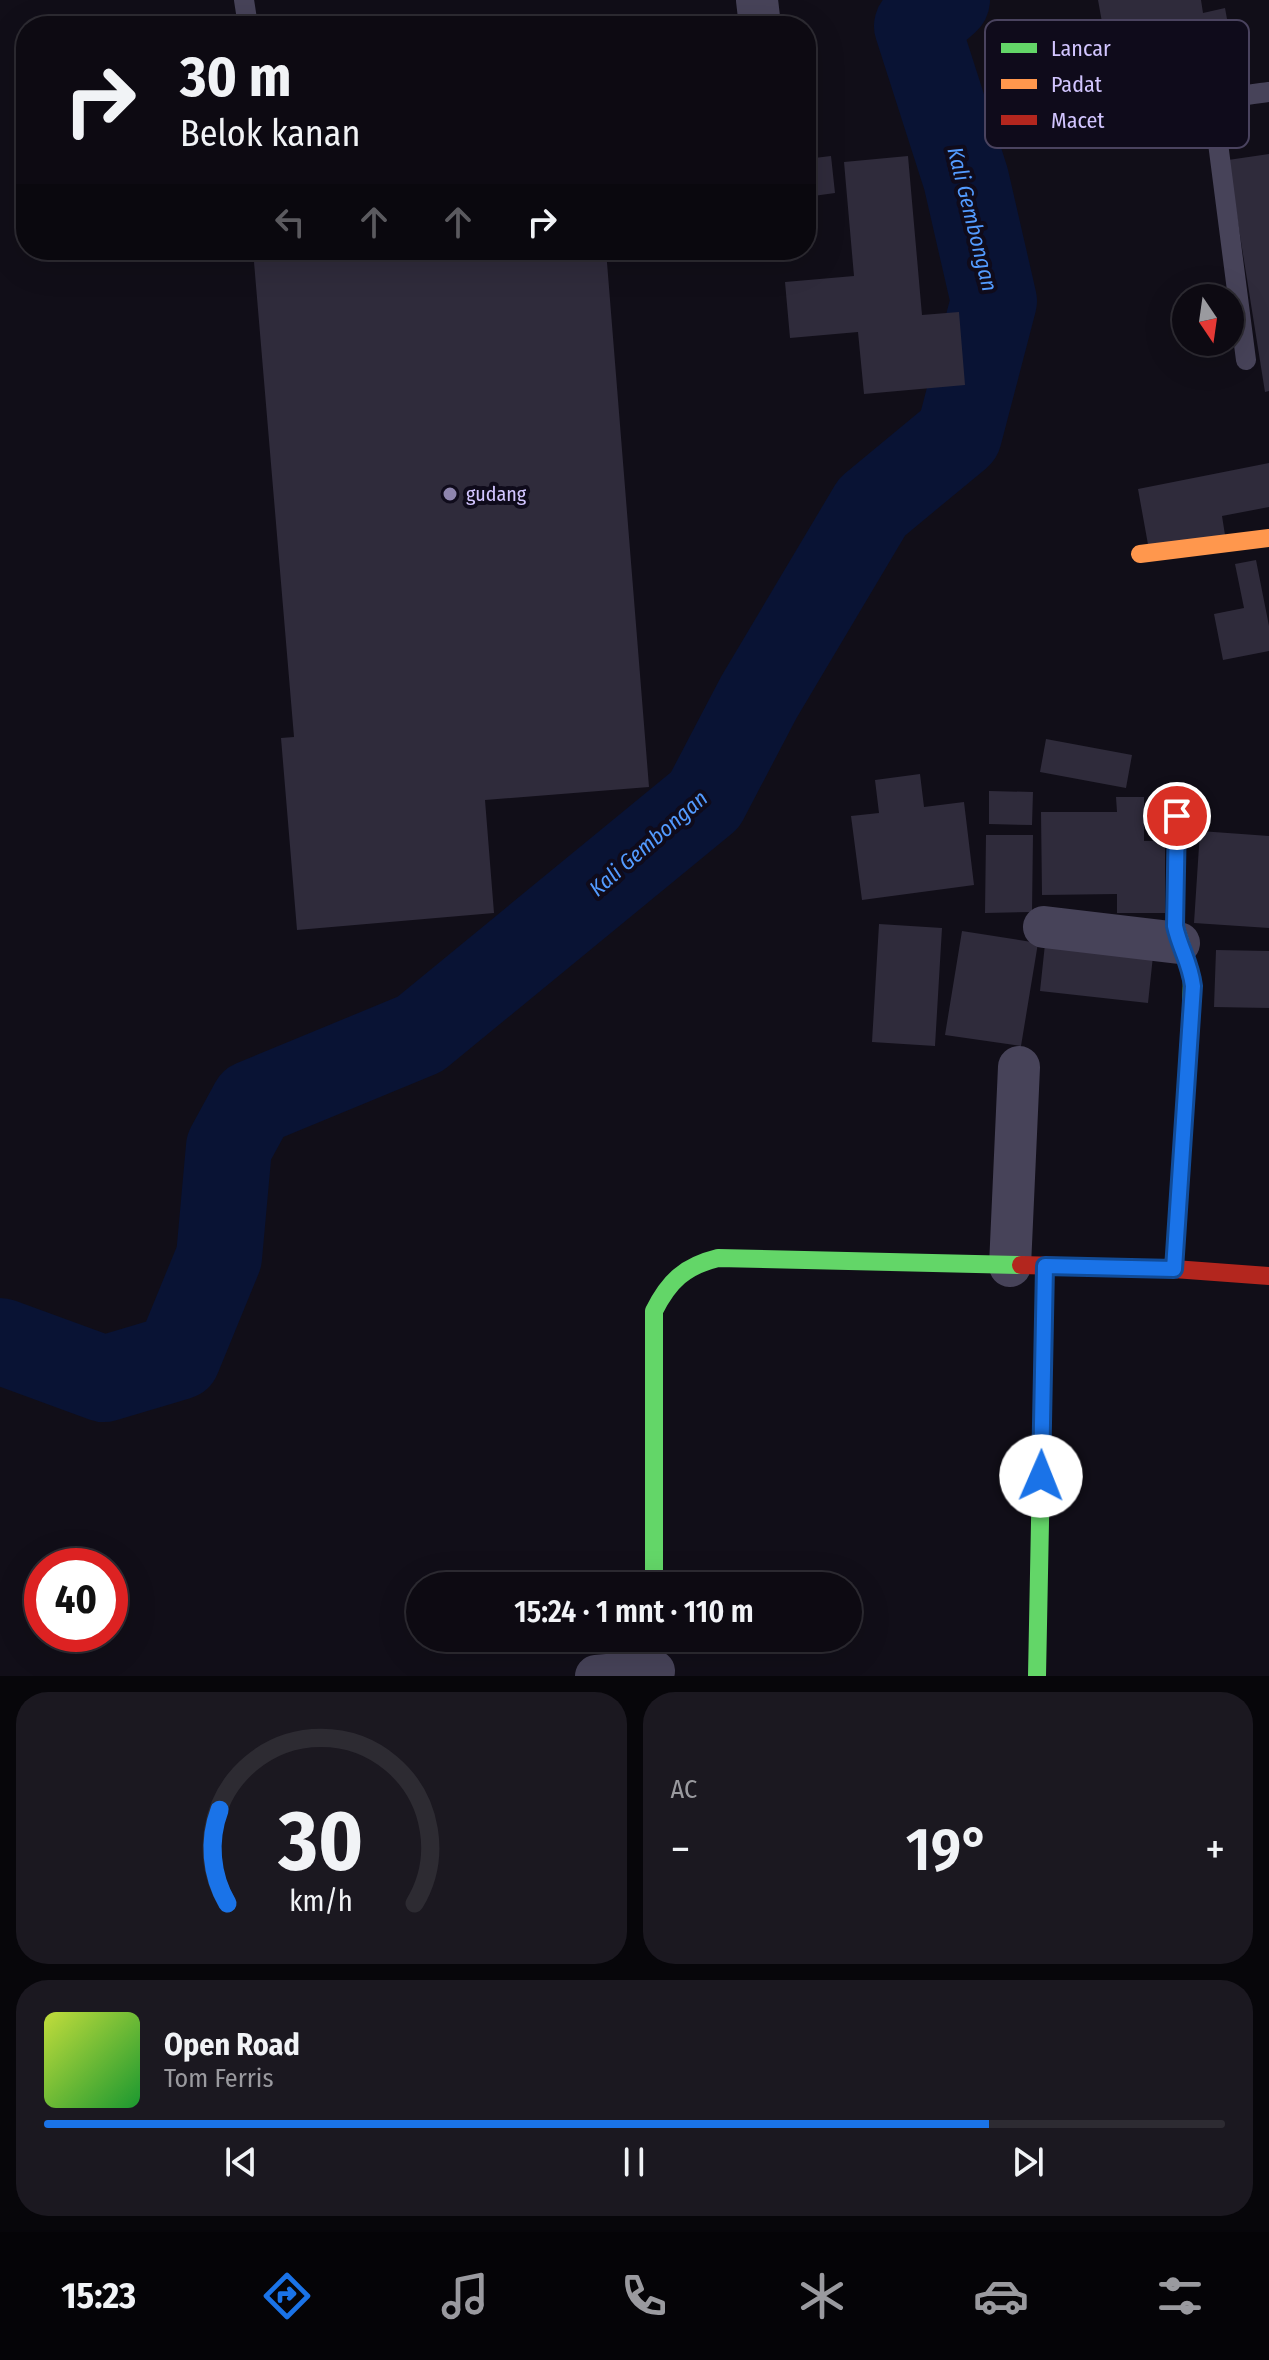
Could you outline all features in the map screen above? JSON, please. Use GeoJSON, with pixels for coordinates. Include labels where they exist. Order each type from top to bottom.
{"type":"FeatureCollection","features":[{"type":"Feature","properties":{"kind":"street"},"geometry":{"type":"LineString","coordinates":[[1140,554],[1269,538]]}},
{"type":"Feature","properties":{"kind":"street"},"geometry":{"type":"LineString","coordinates":[[1174,1269],[1193,986],[1190,963],[1179,943],[1175,926],[1177,816]]}},
{"type":"Feature","properties":{"kind":"street"},"geometry":{"type":"LineString","coordinates":[[1044,927],[1179,943]]}},
{"type":"Feature","properties":{"kind":"street"},"geometry":{"type":"LineString","coordinates":[[1019,1067],[1028,1266],[1037,1676]]}},
{"type":"Feature","properties":{"kind":"street"},"geometry":{"type":"LineString","coordinates":[[654,1572],[654,1311],[668,1282],[696,1263],[718,1258],[1174,1269],[1269,1276]]}},
{"type":"Feature","properties":{"kind":"street"},"geometry":{"type":"LineString","coordinates":[[596,1676],[654,1662]]}},
{"type":"Feature","properties":{"kind":"lane"},"geometry":{"type":"LineString","coordinates":[[1249,95],[1269,92]]}},
{"type":"Feature","properties":{"kind":"lane"},"geometry":{"type":"LineString","coordinates":[[1219,148],[1246,360]]}},
{"type":"Feature","properties":{"kind":"building"},"geometry":{"type":"Polygon","coordinates":[[[1098,0],[1201,0],[1203,13],[1225,8],[1227,20],[1102,20],[1098,0]]]}},
{"type":"Feature","properties":{"kind":"building"},"geometry":{"type":"Polygon","coordinates":[[[1269,154],[1269,391],[1265,392],[1228,160],[1269,154]]]}},
{"type":"Feature","properties":{"kind":"building"},"geometry":{"type":"Polygon","coordinates":[[[831,156],[835,193],[816,196],[816,158],[831,156]]]}},
{"type":"Feature","properties":{"kind":"building"},"geometry":{"type":"Polygon","coordinates":[[[908,156],[922,315],[959,312],[965,385],[864,394],[858,332],[790,338],[785,282],[854,276],[844,162],[908,156]]]}},
{"type":"Feature","properties":{"kind":"building","name":"gudang"},"geometry":{"type":"Polygon","coordinates":[[[254,260],[607,260],[649,787],[485,800],[494,913],[297,930],[281,738],[294,737],[254,260]]]}},
{"type":"Feature","properties":{"kind":"building"},"geometry":{"type":"Polygon","coordinates":[[[1269,463],[1269,507],[1222,516],[1225,535],[1149,550],[1138,489],[1269,463]]]}},
{"type":"Feature","properties":{"kind":"building"},"geometry":{"type":"Polygon","coordinates":[[[1256,560],[1269,626],[1269,651],[1223,660],[1214,614],[1244,608],[1235,564],[1256,560]]]}},
{"type":"Feature","properties":{"kind":"building"},"geometry":{"type":"Polygon","coordinates":[[[1046,739],[1132,755],[1126,788],[1040,772],[1046,739]]]}},
{"type":"Feature","properties":{"kind":"building"},"geometry":{"type":"Polygon","coordinates":[[[920,774],[924,807],[964,802],[974,885],[862,900],[851,816],[879,813],[875,780],[920,774]]]}},
{"type":"Feature","properties":{"kind":"building"},"geometry":{"type":"Polygon","coordinates":[[[989,791],[1033,792],[1032,825],[989,824],[989,791]]]}},
{"type":"Feature","properties":{"kind":"building"},"geometry":{"type":"Polygon","coordinates":[[[1116,797],[1144,797],[1144,841],[1165,841],[1165,913],[1117,913],[1117,894],[1042,895],[1041,812],[1117,812],[1116,797]]]}},
{"type":"Feature","properties":{"kind":"building"},"geometry":{"type":"Polygon","coordinates":[[[1200,831],[1269,836],[1269,928],[1194,923],[1200,831]]]}},
{"type":"Feature","properties":{"kind":"building"},"geometry":{"type":"Polygon","coordinates":[[[986,835],[1033,835],[1032,912],[985,913],[986,835]]]}},
{"type":"Feature","properties":{"kind":"building"},"geometry":{"type":"Polygon","coordinates":[[[879,924],[942,928],[935,1046],[872,1042],[879,924]]]}},
{"type":"Feature","properties":{"kind":"building"},"geometry":{"type":"Polygon","coordinates":[[[962,931],[1038,943],[1021,1046],[945,1035],[962,931]]]}},
{"type":"Feature","properties":{"kind":"building"},"geometry":{"type":"Polygon","coordinates":[[[1045,944],[1153,956],[1148,1003],[1040,991],[1045,944]]]}},
{"type":"Feature","properties":{"kind":"building"},"geometry":{"type":"Polygon","coordinates":[[[1216,950],[1269,951],[1269,1008],[1214,1007],[1216,950]]]}},
{"type":"Feature","properties":{"kind":"waterway","name":"Kali Gembongan"},"geometry":{"type":"LineString","coordinates":[[0,1341],[104,1379],[178,1357],[219,1257],[229,1147],[253,1103],[420,1034],[705,800],[759,697],[872,507],[959,435],[994,301],[966,179],[917,26],[947,0]]}},
{"type":"Feature","properties":{"kind":"traffic: fast"},"geometry":{"type":"LineString","coordinates":[[1177,816],[1175,926],[1192,978],[1191,1013]]}},
{"type":"Feature","properties":{"kind":"traffic: fast"},"geometry":{"type":"LineString","coordinates":[[654,1572],[654,1311],[679,1276],[696,1265],[718,1258],[1021,1265]]}},
{"type":"Feature","properties":{"kind":"traffic: fast"},"geometry":{"type":"LineString","coordinates":[[1037,1676],[1045,1266]]}},
{"type":"Feature","properties":{"kind":"traffic: slow"},"geometry":{"type":"LineString","coordinates":[[1140,554],[1269,538]]}},
{"type":"Feature","properties":{"kind":"traffic: slow"},"geometry":{"type":"LineString","coordinates":[[1174,1269],[1191,1013]]}},
{"type":"Feature","properties":{"kind":"traffic: jam"},"geometry":{"type":"LineString","coordinates":[[1021,1265],[1174,1269],[1269,1276]]}},
{"type":"Feature","properties":{"kind":"place","name":"gudang"},"geometry":{"type":"Point","coordinates":[450,494]}},
{"type":"Feature","properties":{"kind":"route"},"geometry":{"type":"LineString","coordinates":[[1041,1476],[1045,1266],[1174,1269],[1193,986],[1190,963],[1179,943],[1175,926],[1177,816]]}}]}
